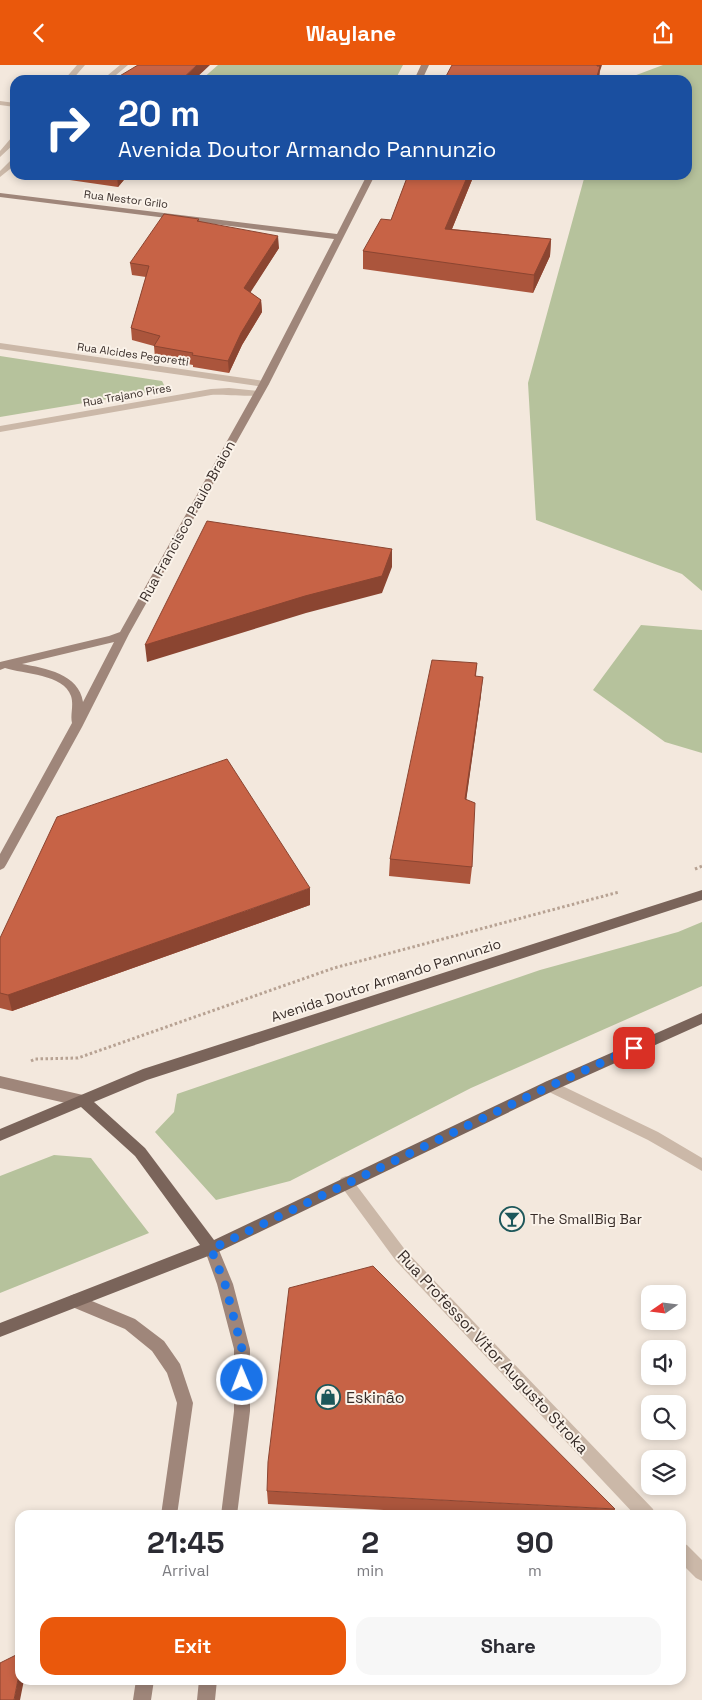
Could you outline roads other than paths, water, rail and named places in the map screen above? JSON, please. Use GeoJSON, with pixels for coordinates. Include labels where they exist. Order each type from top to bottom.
{"type":"FeatureCollection","features":[{"type":"Feature","properties":{"kind":"main road","name":"Avenida Doutor Armando Pannunzio"},"geometry":{"type":"LineString","coordinates":[[0,1135],[143,1075],[702,895]]}},
{"type":"Feature","properties":{"kind":"main road"},"geometry":{"type":"LineString","coordinates":[[0,1330],[162,1266],[211,1249],[346,1182],[550,1086],[702,1018]]}},
{"type":"Feature","properties":{"kind":"main road"},"geometry":{"type":"LineString","coordinates":[[83,1101],[140,1152],[211,1249]]}},
{"type":"Feature","properties":{"kind":"street"},"geometry":{"type":"LineString","coordinates":[[72,75],[81,65]]}},
{"type":"Feature","properties":{"kind":"street"},"geometry":{"type":"LineString","coordinates":[[112,75],[124,65]]}},
{"type":"Feature","properties":{"kind":"street"},"geometry":{"type":"LineString","coordinates":[[0,155],[10,144]]}},
{"type":"Feature","properties":{"kind":"street"},"geometry":{"type":"LineString","coordinates":[[0,175],[10,166]]}},
{"type":"Feature","properties":{"kind":"street","name":"Rua Francisco Paulo Braion"},"geometry":{"type":"LineString","coordinates":[[0,865],[76,727],[124,634],[264,384],[368,180]]}},
{"type":"Feature","properties":{"kind":"street","name":"Rua Nestor Grilo"},"geometry":{"type":"LineString","coordinates":[[0,195],[339,237]]}},
{"type":"Feature","properties":{"kind":"street","name":"Rua Alcides Pegoretti"},"geometry":{"type":"LineString","coordinates":[[0,346],[264,384]]}},
{"type":"Feature","properties":{"kind":"street","name":"Rua Trajano Pires"},"geometry":{"type":"LineString","coordinates":[[0,429],[211,392],[229,391],[258,394]]}},
{"type":"Feature","properties":{"kind":"street"},"geometry":{"type":"LineString","coordinates":[[2,665],[112,639],[124,634]]}},
{"type":"Feature","properties":{"kind":"street"},"geometry":{"type":"LineString","coordinates":[[2,665],[42,672],[61,680],[75,691],[78,703],[76,727]]}},
{"type":"Feature","properties":{"kind":"street"},"geometry":{"type":"LineString","coordinates":[[0,1082],[83,1101]]}},
{"type":"Feature","properties":{"kind":"street"},"geometry":{"type":"LineString","coordinates":[[550,1086],[653,1135],[702,1165]]}},
{"type":"Feature","properties":{"kind":"street","name":"Rua Professor Vitor Augusto Stroka"},"geometry":{"type":"LineString","coordinates":[[346,1182],[400,1256],[642,1510]]}},
{"type":"Feature","properties":{"kind":"street"},"geometry":{"type":"LineString","coordinates":[[211,1249],[225,1284],[242,1349],[242,1411],[230,1510]]}},
{"type":"Feature","properties":{"kind":"street"},"geometry":{"type":"LineString","coordinates":[[75,1301],[130,1324],[158,1346],[174,1369],[185,1403],[171,1510]]}},
{"type":"Feature","properties":{"kind":"street"},"geometry":{"type":"LineString","coordinates":[[686,1556],[702,1573]]}},
{"type":"Feature","properties":{"kind":"street"},"geometry":{"type":"LineString","coordinates":[[142,1700],[144,1685]]}},
{"type":"Feature","properties":{"kind":"street"},"geometry":{"type":"LineString","coordinates":[[206,1700],[208,1685]]}},
{"type":"Feature","properties":{"kind":"place","name":"The SmallBig Bar"},"geometry":{"type":"Point","coordinates":[512,1219]}},
{"type":"Feature","properties":{"kind":"place","name":"Eskinão"},"geometry":{"type":"Point","coordinates":[328,1397]}}]}
